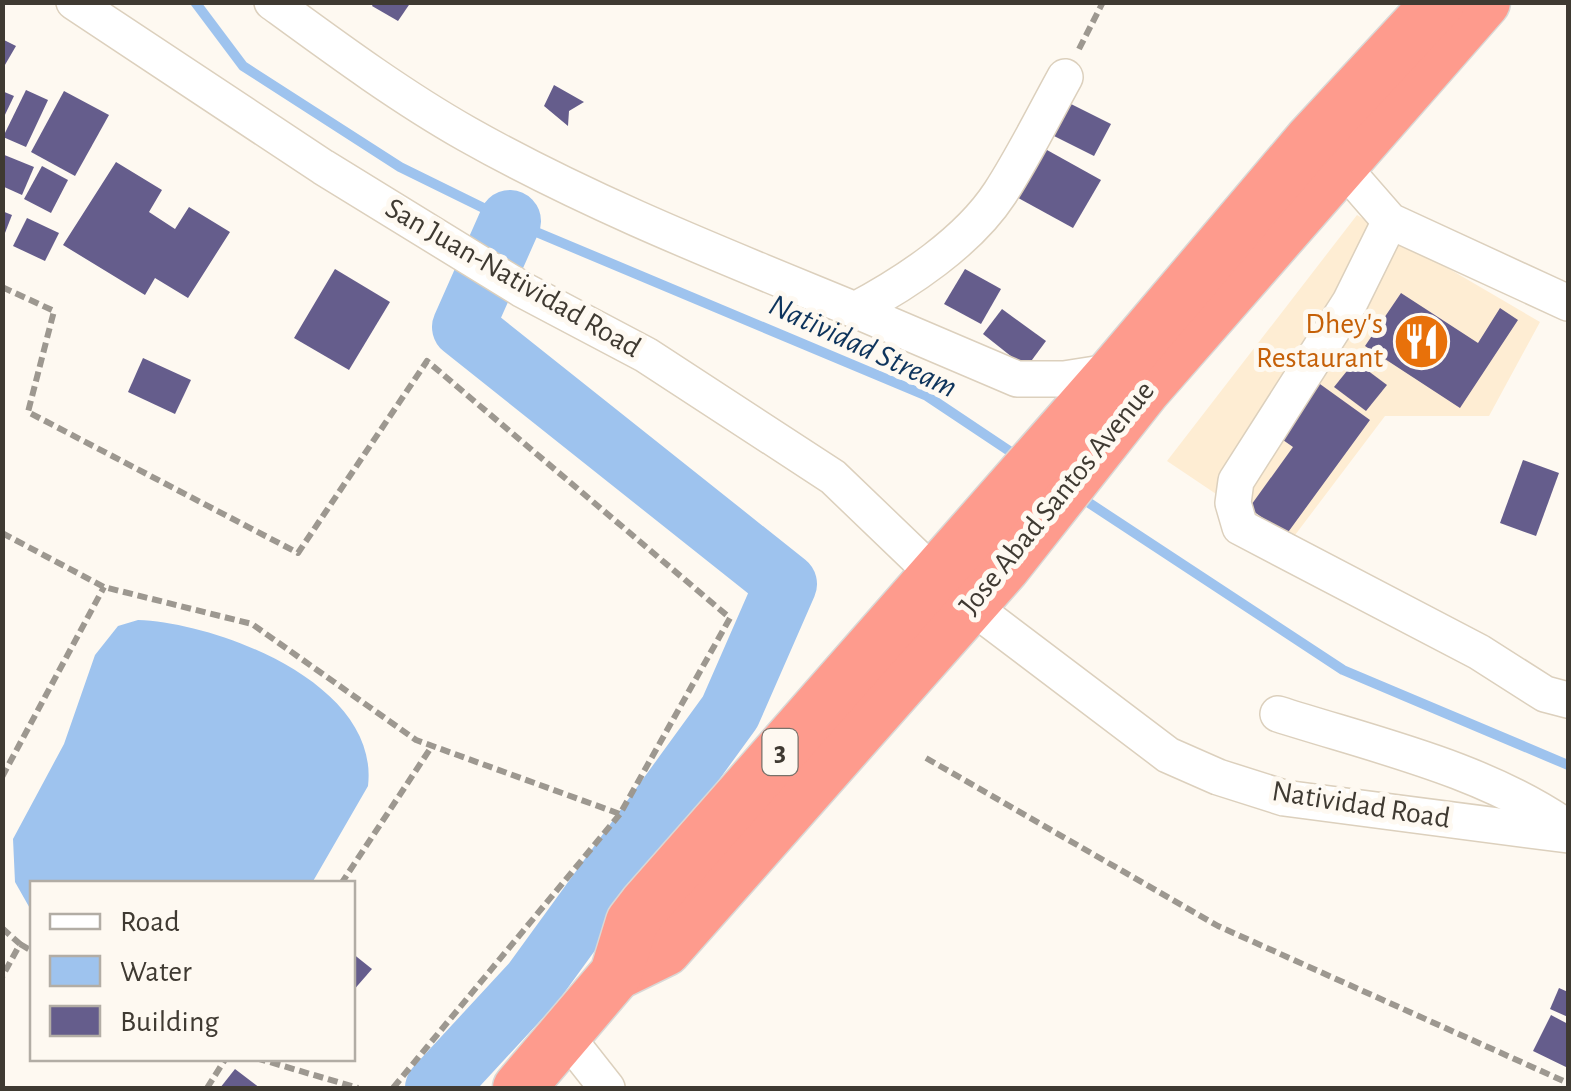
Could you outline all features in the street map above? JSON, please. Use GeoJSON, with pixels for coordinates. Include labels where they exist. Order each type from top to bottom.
{"type":"FeatureCollection","features":[{"type":"Feature","properties":{"kind":"highway","name":"Jose Abad Santos Avenue"},"geometry":{"type":"LineString","coordinates":[[519,1088],[616,974],[666,950],[1310,142],[1439,2]]}},
{"type":"Feature","properties":{"kind":"highway","name":"Jose Abad Santos Avenue"},"geometry":{"type":"LineString","coordinates":[[1109,395],[1342,166],[1484,2]]}},
{"type":"Feature","properties":{"kind":"street","name":"San Juan-Natividad Road"},"geometry":{"type":"LineString","coordinates":[[74,2],[323,167],[523,290],[646,355],[969,572]]}},
{"type":"Feature","properties":{"kind":"street"},"geometry":{"type":"LineString","coordinates":[[272,2],[406,96],[510,157],[669,232],[951,355],[1017,379],[1064,379],[1109,395]]}},
{"type":"Feature","properties":{"kind":"street"},"geometry":{"type":"LineString","coordinates":[[855,310],[891,290],[972,226],[999,195],[1065,77]]}},
{"type":"Feature","properties":{"kind":"street"},"geometry":{"type":"LineString","coordinates":[[1342,166],[1390,221],[1568,303]]}},
{"type":"Feature","properties":{"kind":"street"},"geometry":{"type":"LineString","coordinates":[[1390,221],[1350,302],[1236,482],[1235,517],[1240,528],[1479,652],[1545,694],[1568,700]]}},
{"type":"Feature","properties":{"kind":"street","name":"Natividad Road"},"geometry":{"type":"LineString","coordinates":[[969,572],[1168,755],[1284,798],[1568,831]]}},
{"type":"Feature","properties":{"kind":"street"},"geometry":{"type":"LineString","coordinates":[[1278,714],[1439,765],[1547,813],[1568,831]]}},
{"type":"Feature","properties":{"kind":"street"},"geometry":{"type":"LineString","coordinates":[[566,1036],[607,1088]]}},
{"type":"Feature","properties":{"kind":"path"},"geometry":{"type":"LineString","coordinates":[[1065,77],[1103,2]]}},
{"type":"Feature","properties":{"kind":"path"},"geometry":{"type":"LineString","coordinates":[[2,287],[54,311],[28,412],[298,553],[427,361],[730,618],[620,814],[393,1088]]}},
{"type":"Feature","properties":{"kind":"path"},"geometry":{"type":"LineString","coordinates":[[2,533],[104,587],[252,624],[416,740],[620,814]]}},
{"type":"Feature","properties":{"kind":"path"},"geometry":{"type":"LineString","coordinates":[[2,778],[104,587]]}},
{"type":"Feature","properties":{"kind":"path"},"geometry":{"type":"LineString","coordinates":[[343,881],[432,746]]}},
{"type":"Feature","properties":{"kind":"path"},"geometry":{"type":"LineString","coordinates":[[926,758],[1218,926],[1568,1083]]}},
{"type":"Feature","properties":{"kind":"path"},"geometry":{"type":"LineString","coordinates":[[2,928],[30,950]]}},
{"type":"Feature","properties":{"kind":"path"},"geometry":{"type":"LineString","coordinates":[[2,976],[20,944]]}},
{"type":"Feature","properties":{"kind":"path"},"geometry":{"type":"LineString","coordinates":[[207,1088],[224,1061]]}},
{"type":"Feature","properties":{"kind":"path"},"geometry":{"type":"LineString","coordinates":[[266,1061],[358,1088]]}},
{"type":"Feature","properties":{"kind":"shaded area"},"geometry":{"type":"Polygon","coordinates":[[[1357,215],[1540,322],[1489,416],[1385,416],[1289,543],[1167,461],[1357,215]]]}},
{"type":"Feature","properties":{"kind":"water"},"geometry":{"type":"Polygon","coordinates":[[[138,620],[172,624],[250,647],[322,689],[349,717],[365,750],[368,786],[313,881],[30,881],[30,908],[15,882],[13,839],[64,744],[95,655],[118,626],[138,620]]]}},
{"type":"Feature","properties":{"kind":"building"},"geometry":{"type":"Polygon","coordinates":[[[374,2],[411,2],[398,21],[372,6],[374,2]]]}},
{"type":"Feature","properties":{"kind":"building"},"geometry":{"type":"Polygon","coordinates":[[[2,39],[16,46],[2,70],[2,39]]]}},
{"type":"Feature","properties":{"kind":"building"},"geometry":{"type":"Polygon","coordinates":[[[554,85],[584,102],[569,111],[568,126],[544,106],[554,85]]]}},
{"type":"Feature","properties":{"kind":"building"},"geometry":{"type":"Polygon","coordinates":[[[26,90],[48,100],[26,147],[3,137],[26,90]]]}},
{"type":"Feature","properties":{"kind":"building"},"geometry":{"type":"Polygon","coordinates":[[[2,91],[14,96],[2,121],[2,91]]]}},
{"type":"Feature","properties":{"kind":"building"},"geometry":{"type":"Polygon","coordinates":[[[64,91],[109,115],[75,176],[31,152],[64,91]]]}},
{"type":"Feature","properties":{"kind":"building"},"geometry":{"type":"Polygon","coordinates":[[[1067,102],[1111,124],[1094,156],[1050,134],[1067,102]]]}},
{"type":"Feature","properties":{"kind":"building"},"geometry":{"type":"Polygon","coordinates":[[[1038,145],[1101,180],[1073,228],[1011,194],[1038,145]]]}},
{"type":"Feature","properties":{"kind":"building"},"geometry":{"type":"Polygon","coordinates":[[[2,154],[34,167],[22,195],[2,186],[2,154]]]}},
{"type":"Feature","properties":{"kind":"building"},"geometry":{"type":"Polygon","coordinates":[[[116,162],[162,190],[149,212],[175,229],[189,207],[230,232],[188,298],[155,278],[145,295],[63,245],[116,162]]]}},
{"type":"Feature","properties":{"kind":"building"},"geometry":{"type":"Polygon","coordinates":[[[42,166],[68,180],[51,213],[24,199],[42,166]]]}},
{"type":"Feature","properties":{"kind":"building"},"geometry":{"type":"Polygon","coordinates":[[[2,211],[12,215],[3,238],[2,238],[2,211]]]}},
{"type":"Feature","properties":{"kind":"building"},"geometry":{"type":"Polygon","coordinates":[[[27,218],[59,233],[45,261],[13,246],[27,218]]]}},
{"type":"Feature","properties":{"kind":"building"},"geometry":{"type":"Polygon","coordinates":[[[335,269],[390,302],[349,370],[294,338],[335,269]]]}},
{"type":"Feature","properties":{"kind":"building"},"geometry":{"type":"Polygon","coordinates":[[[965,269],[1001,289],[981,324],[944,304],[965,269]]]}},
{"type":"Feature","properties":{"kind":"building"},"geometry":{"type":"Polygon","coordinates":[[[1401,293],[1478,343],[1500,308],[1518,320],[1460,408],[1365,346],[1401,293]]]}},
{"type":"Feature","properties":{"kind":"building"},"geometry":{"type":"Polygon","coordinates":[[[1002,309],[1046,341],[1026,368],[983,334],[1002,309]]]}},
{"type":"Feature","properties":{"kind":"building"},"geometry":{"type":"Polygon","coordinates":[[[143,358],[191,380],[175,414],[128,392],[143,358]]]}},
{"type":"Feature","properties":{"kind":"building"},"geometry":{"type":"Polygon","coordinates":[[[1355,361],[1387,385],[1366,411],[1334,387],[1355,361]]]}},
{"type":"Feature","properties":{"kind":"building"},"geometry":{"type":"Polygon","coordinates":[[[1313,379],[1370,420],[1286,535],[1249,508],[1293,447],[1273,433],[1313,379]]]}},
{"type":"Feature","properties":{"kind":"building"},"geometry":{"type":"Polygon","coordinates":[[[1523,460],[1559,473],[1536,536],[1500,523],[1523,460]]]}},
{"type":"Feature","properties":{"kind":"building"},"geometry":{"type":"Polygon","coordinates":[[[355,955],[372,969],[355,989],[355,955]]]}},
{"type":"Feature","properties":{"kind":"building"},"geometry":{"type":"Polygon","coordinates":[[[1559,988],[1568,992],[1568,1017],[1550,1009],[1559,988]]]}},
{"type":"Feature","properties":{"kind":"building"},"geometry":{"type":"Polygon","coordinates":[[[1551,1015],[1568,1024],[1568,1068],[1533,1051],[1551,1015]]]}},
{"type":"Feature","properties":{"kind":"building"},"geometry":{"type":"Polygon","coordinates":[[[235,1069],[260,1088],[220,1088],[235,1069]]]}},
{"type":"Feature","properties":{"kind":"waterway","name":"Natividad Stream"},"geometry":{"type":"LineString","coordinates":[[195,2],[243,66],[400,167],[510,221],[927,396],[1020,458]]}},
{"type":"Feature","properties":{"kind":"waterway"},"geometry":{"type":"LineString","coordinates":[[436,1088],[533,983],[730,712],[786,584],[463,327],[510,221]]}},
{"type":"Feature","properties":{"kind":"waterway","name":"Natividad Stream"},"geometry":{"type":"LineString","coordinates":[[1080,497],[1343,670],[1568,765]]}},
{"type":"Feature","properties":{"kind":"place","name":"Dhey's Restaurant"},"geometry":{"type":"Point","coordinates":[1422,341]}}]}
